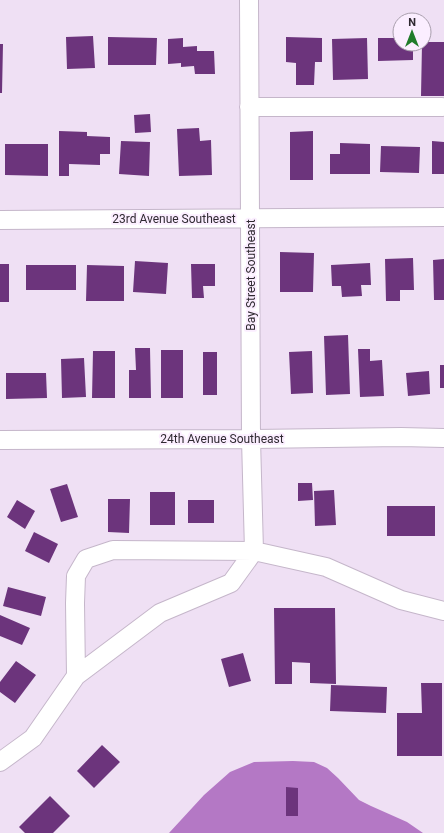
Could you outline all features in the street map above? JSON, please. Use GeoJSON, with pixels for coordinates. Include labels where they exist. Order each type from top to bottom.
{"type":"FeatureCollection","features":[{"type":"Feature","properties":{"kind":"street","name":"Bay Street Southeast"},"geometry":{"type":"LineString","coordinates":[[249,0],[251,440],[254,551]]}},
{"type":"Feature","properties":{"kind":"street"},"geometry":{"type":"LineString","coordinates":[[249,107],[442,107]]}},
{"type":"Feature","properties":{"kind":"street","name":"23rd Avenue Southeast"},"geometry":{"type":"LineString","coordinates":[[0,220],[444,217]]}},
{"type":"Feature","properties":{"kind":"street","name":"24th Avenue Southeast"},"geometry":{"type":"LineString","coordinates":[[0,440],[444,438]]}},
{"type":"Feature","properties":{"kind":"street"},"geometry":{"type":"LineString","coordinates":[[76,676],[76,576],[86,559],[113,550],[254,551],[326,567],[402,600],[444,612]]}},
{"type":"Feature","properties":{"kind":"street"},"geometry":{"type":"LineString","coordinates":[[0,762],[33,738],[76,676],[160,613],[231,583],[254,551]]}},
{"type":"Feature","properties":{"kind":"shaded area"},"geometry":{"type":"Polygon","coordinates":[[[254,762],[314,762],[327,768],[359,800],[407,822],[423,833],[169,833],[204,795],[230,772],[254,762]]]}},
{"type":"Feature","properties":{"kind":"building"},"geometry":{"type":"Polygon","coordinates":[[[93,36],[95,68],[67,69],[66,37],[93,36]]]}},
{"type":"Feature","properties":{"kind":"building"},"geometry":{"type":"Polygon","coordinates":[[[108,37],[157,38],[156,65],[108,65],[108,37]]]}},
{"type":"Feature","properties":{"kind":"building"},"geometry":{"type":"Polygon","coordinates":[[[286,37],[322,38],[322,62],[315,62],[314,85],[296,85],[296,63],[286,62],[286,37]]]}},
{"type":"Feature","properties":{"kind":"building"},"geometry":{"type":"Polygon","coordinates":[[[183,38],[183,47],[197,46],[197,51],[214,51],[215,74],[195,74],[194,66],[181,67],[181,63],[168,64],[168,39],[183,38]]]}},
{"type":"Feature","properties":{"kind":"building"},"geometry":{"type":"Polygon","coordinates":[[[367,38],[368,79],[333,80],[332,39],[367,38]]]}},
{"type":"Feature","properties":{"kind":"building"},"geometry":{"type":"Polygon","coordinates":[[[378,38],[392,38],[392,52],[413,52],[413,60],[378,61],[378,38]]]}},
{"type":"Feature","properties":{"kind":"building"},"geometry":{"type":"Polygon","coordinates":[[[432,42],[444,42],[444,96],[421,96],[422,52],[432,52],[432,42]]]}},
{"type":"Feature","properties":{"kind":"building"},"geometry":{"type":"Polygon","coordinates":[[[0,44],[3,44],[2,93],[0,93],[0,44]]]}},
{"type":"Feature","properties":{"kind":"building"},"geometry":{"type":"Polygon","coordinates":[[[150,114],[151,132],[135,133],[134,115],[150,114]]]}},
{"type":"Feature","properties":{"kind":"building"},"geometry":{"type":"Polygon","coordinates":[[[199,128],[200,141],[211,140],[212,175],[179,176],[177,129],[199,128]]]}},
{"type":"Feature","properties":{"kind":"building"},"geometry":{"type":"Polygon","coordinates":[[[59,131],[87,132],[87,136],[110,137],[110,154],[100,154],[100,165],[69,164],[69,176],[59,176],[59,131]]]}},
{"type":"Feature","properties":{"kind":"building"},"geometry":{"type":"Polygon","coordinates":[[[313,131],[313,180],[290,180],[290,132],[313,131]]]}},
{"type":"Feature","properties":{"kind":"building"},"geometry":{"type":"Polygon","coordinates":[[[121,141],[150,142],[149,176],[119,174],[121,141]]]}},
{"type":"Feature","properties":{"kind":"building"},"geometry":{"type":"Polygon","coordinates":[[[432,141],[444,142],[444,174],[432,174],[432,141]]]}},
{"type":"Feature","properties":{"kind":"building"},"geometry":{"type":"Polygon","coordinates":[[[340,143],[370,144],[370,174],[330,174],[330,154],[340,154],[340,143]]]}},
{"type":"Feature","properties":{"kind":"building"},"geometry":{"type":"Polygon","coordinates":[[[5,144],[48,144],[48,176],[5,175],[5,144]]]}},
{"type":"Feature","properties":{"kind":"building"},"geometry":{"type":"Polygon","coordinates":[[[381,146],[420,147],[419,173],[380,172],[381,146]]]}},
{"type":"Feature","properties":{"kind":"building"},"geometry":{"type":"Polygon","coordinates":[[[280,252],[314,253],[313,292],[280,292],[280,252]]]}},
{"type":"Feature","properties":{"kind":"building"},"geometry":{"type":"Polygon","coordinates":[[[413,258],[414,290],[400,290],[400,301],[386,301],[385,259],[413,258]]]}},
{"type":"Feature","properties":{"kind":"building"},"geometry":{"type":"Polygon","coordinates":[[[444,259],[444,300],[434,300],[433,260],[444,259]]]}},
{"type":"Feature","properties":{"kind":"building"},"geometry":{"type":"Polygon","coordinates":[[[135,261],[168,263],[166,294],[133,292],[135,261]]]}},
{"type":"Feature","properties":{"kind":"building"},"geometry":{"type":"Polygon","coordinates":[[[370,263],[371,285],[361,285],[362,296],[342,297],[341,286],[332,286],[331,265],[370,263]]]}},
{"type":"Feature","properties":{"kind":"building"},"geometry":{"type":"Polygon","coordinates":[[[0,264],[9,264],[9,302],[0,302],[0,264]]]}},
{"type":"Feature","properties":{"kind":"building"},"geometry":{"type":"Polygon","coordinates":[[[191,264],[215,264],[215,286],[203,286],[204,298],[192,298],[191,264]]]}},
{"type":"Feature","properties":{"kind":"building"},"geometry":{"type":"Polygon","coordinates":[[[26,265],[76,265],[76,290],[26,290],[26,265]]]}},
{"type":"Feature","properties":{"kind":"building"},"geometry":{"type":"Polygon","coordinates":[[[87,265],[124,266],[124,301],[86,301],[87,265]]]}},
{"type":"Feature","properties":{"kind":"building"},"geometry":{"type":"Polygon","coordinates":[[[348,335],[350,394],[326,395],[324,336],[348,335]]]}},
{"type":"Feature","properties":{"kind":"building"},"geometry":{"type":"Polygon","coordinates":[[[135,348],[150,348],[151,398],[129,398],[129,370],[136,370],[135,348]]]}},
{"type":"Feature","properties":{"kind":"building"},"geometry":{"type":"Polygon","coordinates":[[[358,349],[370,349],[370,361],[382,360],[384,396],[360,397],[358,349]]]}},
{"type":"Feature","properties":{"kind":"building"},"geometry":{"type":"Polygon","coordinates":[[[161,350],[183,350],[183,398],[161,398],[161,350]]]}},
{"type":"Feature","properties":{"kind":"building"},"geometry":{"type":"Polygon","coordinates":[[[93,351],[115,351],[115,398],[92,398],[93,351]]]}},
{"type":"Feature","properties":{"kind":"building"},"geometry":{"type":"Polygon","coordinates":[[[312,351],[313,393],[291,394],[289,352],[312,351]]]}},
{"type":"Feature","properties":{"kind":"building"},"geometry":{"type":"Polygon","coordinates":[[[203,352],[217,352],[217,395],[203,395],[203,352]]]}},
{"type":"Feature","properties":{"kind":"building"},"geometry":{"type":"Polygon","coordinates":[[[84,358],[86,397],[62,398],[61,359],[84,358]]]}},
{"type":"Feature","properties":{"kind":"building"},"geometry":{"type":"Polygon","coordinates":[[[440,365],[444,365],[444,388],[440,388],[440,365]]]}},
{"type":"Feature","properties":{"kind":"building"},"geometry":{"type":"Polygon","coordinates":[[[429,371],[430,394],[408,396],[406,373],[429,371]]]}},
{"type":"Feature","properties":{"kind":"building"},"geometry":{"type":"Polygon","coordinates":[[[6,373],[46,373],[47,398],[6,399],[6,373]]]}},
{"type":"Feature","properties":{"kind":"building"},"geometry":{"type":"Polygon","coordinates":[[[298,483],[312,483],[313,500],[298,501],[298,483]]]}},
{"type":"Feature","properties":{"kind":"building"},"geometry":{"type":"Polygon","coordinates":[[[67,484],[78,517],[61,522],[50,489],[67,484]]]}},
{"type":"Feature","properties":{"kind":"building"},"geometry":{"type":"Polygon","coordinates":[[[334,490],[336,525],[315,526],[314,491],[334,490]]]}},
{"type":"Feature","properties":{"kind":"building"},"geometry":{"type":"Polygon","coordinates":[[[150,492],[175,492],[175,525],[150,525],[150,492]]]}},
{"type":"Feature","properties":{"kind":"building"},"geometry":{"type":"Polygon","coordinates":[[[108,499],[130,499],[129,533],[108,532],[108,499]]]}},
{"type":"Feature","properties":{"kind":"building"},"geometry":{"type":"Polygon","coordinates":[[[17,500],[35,511],[25,529],[7,517],[17,500]]]}},
{"type":"Feature","properties":{"kind":"building"},"geometry":{"type":"Polygon","coordinates":[[[188,500],[214,500],[214,523],[188,523],[188,500]]]}},
{"type":"Feature","properties":{"kind":"building"},"geometry":{"type":"Polygon","coordinates":[[[387,506],[435,506],[435,536],[387,536],[387,506]]]}},
{"type":"Feature","properties":{"kind":"building"},"geometry":{"type":"Polygon","coordinates":[[[34,532],[58,544],[49,563],[25,551],[34,532]]]}},
{"type":"Feature","properties":{"kind":"building"},"geometry":{"type":"Polygon","coordinates":[[[8,587],[46,597],[41,616],[3,606],[8,587]]]}},
{"type":"Feature","properties":{"kind":"building"},"geometry":{"type":"Polygon","coordinates":[[[274,608],[335,608],[336,684],[310,683],[310,663],[292,662],[292,684],[275,684],[274,608]]]}},
{"type":"Feature","properties":{"kind":"building"},"geometry":{"type":"Polygon","coordinates":[[[0,615],[30,628],[22,645],[0,636],[0,615]]]}},
{"type":"Feature","properties":{"kind":"building"},"geometry":{"type":"Polygon","coordinates":[[[243,653],[251,681],[229,687],[221,659],[243,653]]]}},
{"type":"Feature","properties":{"kind":"building"},"geometry":{"type":"Polygon","coordinates":[[[16,661],[36,675],[15,703],[0,692],[0,682],[16,661]]]}},
{"type":"Feature","properties":{"kind":"building"},"geometry":{"type":"Polygon","coordinates":[[[421,683],[442,683],[442,756],[397,756],[397,713],[422,713],[421,683]]]}},
{"type":"Feature","properties":{"kind":"building"},"geometry":{"type":"Polygon","coordinates":[[[331,685],[387,687],[386,713],[330,711],[331,685]]]}},
{"type":"Feature","properties":{"kind":"building"},"geometry":{"type":"Polygon","coordinates":[[[102,745],[120,762],[94,788],[77,771],[102,745]]]}},
{"type":"Feature","properties":{"kind":"building"},"geometry":{"type":"Polygon","coordinates":[[[286,787],[298,788],[298,816],[286,816],[286,787]]]}},
{"type":"Feature","properties":{"kind":"building"},"geometry":{"type":"Polygon","coordinates":[[[50,796],[70,816],[53,833],[25,833],[19,827],[50,796]]]}}]}
